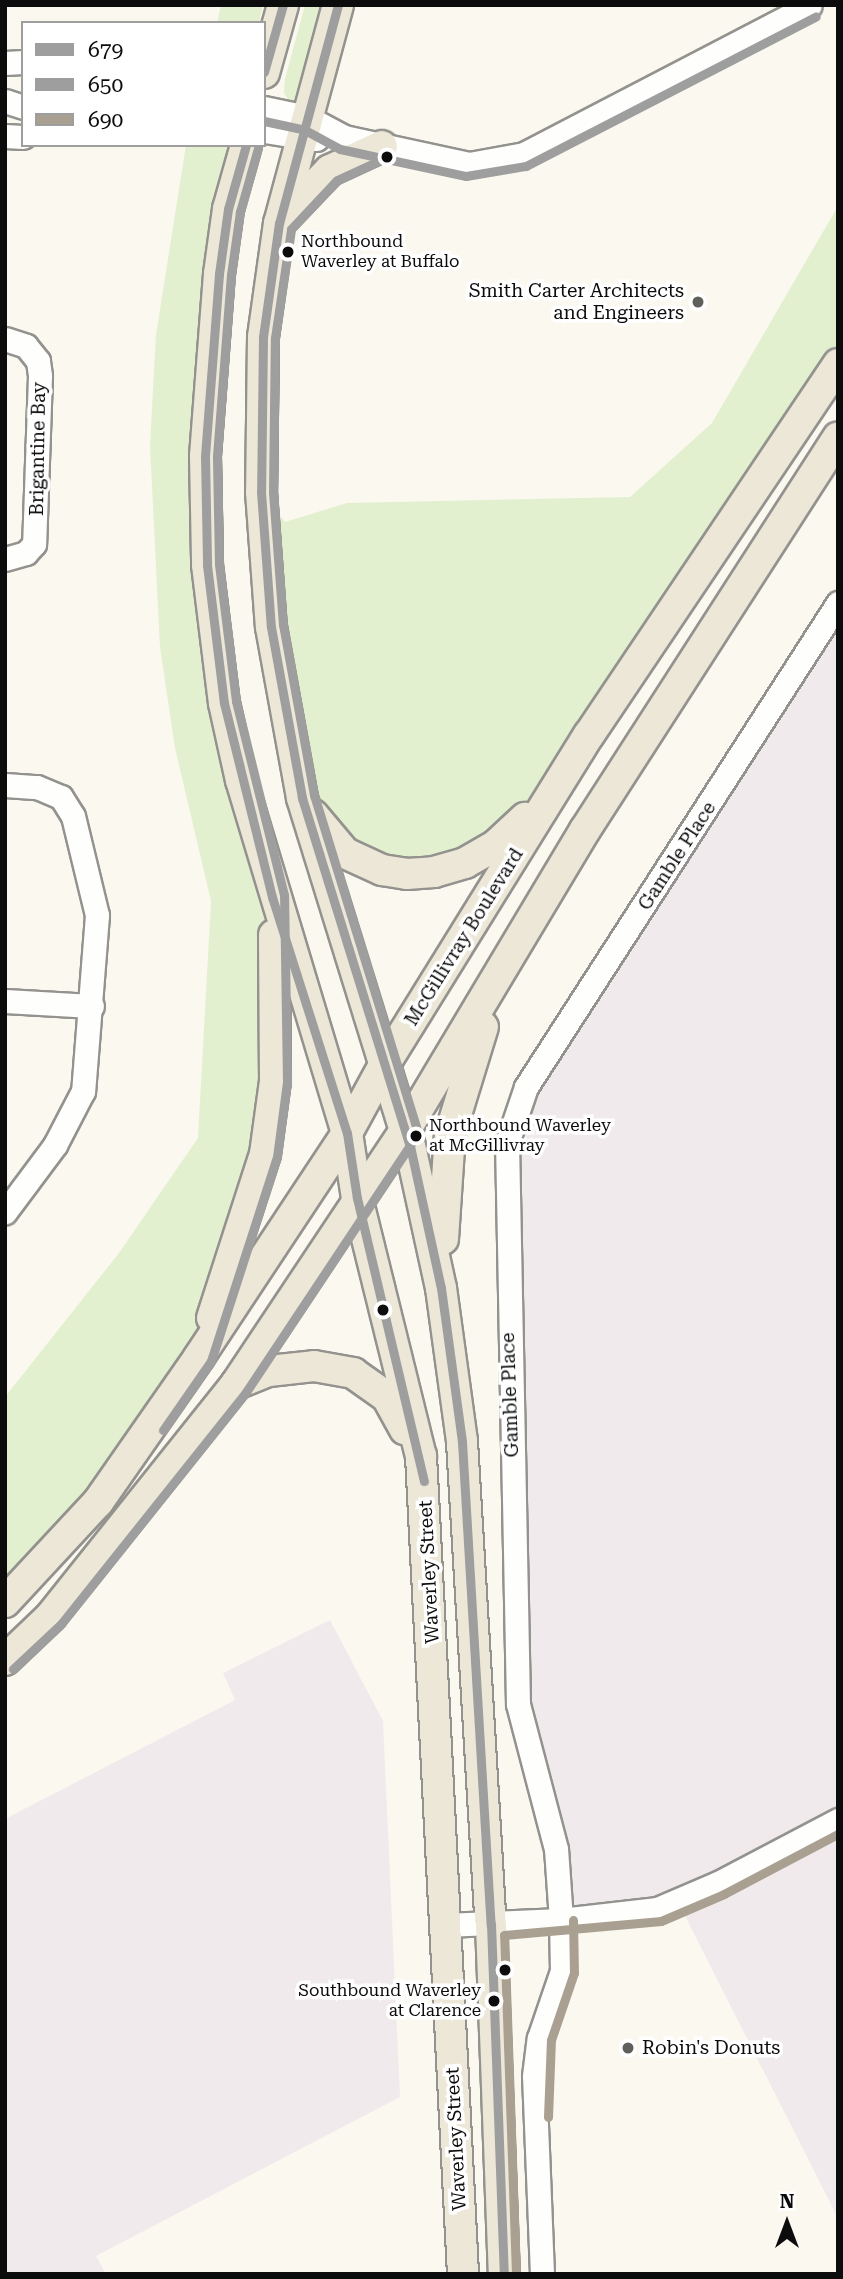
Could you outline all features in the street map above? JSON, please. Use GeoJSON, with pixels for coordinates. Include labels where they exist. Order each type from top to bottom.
{"type":"FeatureCollection","features":[{"type":"Feature","properties":{"kind":"main road"},"geometry":{"type":"LineString","coordinates":[[266,66],[282,5]]}},
{"type":"Feature","properties":{"kind":"main road","name":"Waverley Street"},"geometry":{"type":"LineString","coordinates":[[338,5],[279,223],[263,337],[261,492],[271,627],[302,798],[406,1129],[441,1288],[462,1442],[491,1924],[504,2274]]}},
{"type":"Feature","properties":{"kind":"main road"},"geometry":{"type":"LineString","coordinates":[[279,223],[330,170],[382,146]]}},
{"type":"Feature","properties":{"kind":"main road","name":"Waverley Street"},"geometry":{"type":"LineString","coordinates":[[245,147],[228,209],[219,274],[205,456],[207,565],[224,703],[272,897],[347,1133],[357,1198],[421,1456],[463,2274]]}},
{"type":"Feature","properties":{"kind":"main road","name":"McGillivray Boulevard"},"geometry":{"type":"LineString","coordinates":[[5,1602],[98,1503],[199,1357],[347,1133],[384,1065],[589,735],[838,365]]}},
{"type":"Feature","properties":{"kind":"main road"},"geometry":{"type":"LineString","coordinates":[[5,1660],[51,1616],[236,1384],[357,1198],[406,1129],[507,966],[585,830],[838,438]]}},
{"type":"Feature","properties":{"kind":"main road"},"geometry":{"type":"LineString","coordinates":[[302,798],[326,835],[356,859],[382,870],[434,872],[465,863],[518,828],[589,735]]}},
{"type":"Feature","properties":{"kind":"main road"},"geometry":{"type":"LineString","coordinates":[[199,1357],[265,1154],[275,1082],[272,897]]}},
{"type":"Feature","properties":{"kind":"main road"},"geometry":{"type":"LineString","coordinates":[[441,1288],[450,1134],[464,1079],[507,966]]}},
{"type":"Feature","properties":{"kind":"main road"},"geometry":{"type":"LineString","coordinates":[[236,1384],[269,1371],[314,1366],[353,1373],[387,1397],[421,1456]]}},
{"type":"Feature","properties":{"kind":"street"},"geometry":{"type":"LineString","coordinates":[[266,109],[304,128],[469,164],[524,154],[810,5]]}},
{"type":"Feature","properties":{"kind":"street"},"geometry":{"type":"LineString","coordinates":[[5,99],[21,106]]}},
{"type":"Feature","properties":{"kind":"street"},"geometry":{"type":"LineString","coordinates":[[266,131],[304,128]]}},
{"type":"Feature","properties":{"kind":"street","name":"Brigantine Bay"},"geometry":{"type":"LineString","coordinates":[[5,339],[26,346],[38,361],[40,376],[34,544],[26,553],[5,559]]}},
{"type":"Feature","properties":{"kind":"street","name":"Gamble Place"},"geometry":{"type":"LineString","coordinates":[[542,2274],[534,2076],[539,2038],[562,1971],[561,1920],[556,1849],[518,1704],[505,1179],[513,1115],[526,1087],[838,603]]}},
{"type":"Feature","properties":{"kind":"street"},"geometry":{"type":"LineString","coordinates":[[5,785],[37,787],[61,797],[74,816],[97,915],[92,1006],[83,1091],[55,1144],[5,1212]]}},
{"type":"Feature","properties":{"kind":"street"},"geometry":{"type":"LineString","coordinates":[[5,1001],[92,1006]]}},
{"type":"Feature","properties":{"kind":"street"},"geometry":{"type":"LineString","coordinates":[[444,1925],[561,1920],[657,1909],[718,1883],[838,1820]]}},
{"type":"Feature","properties":{"kind":"shaded area"},"geometry":{"type":"Polygon","coordinates":[[[838,603],[838,2218],[683,1912],[686,1897],[561,1920],[518,1704],[513,1115],[838,603]]]}},
{"type":"Feature","properties":{"kind":"shaded area"},"geometry":{"type":"Polygon","coordinates":[[[330,1620],[383,1721],[400,2097],[96,2256],[106,2274],[5,2274],[5,1819],[235,1700],[223,1673],[330,1620]]]}},
{"type":"Feature","properties":{"kind":"green space"},"geometry":{"type":"Polygon","coordinates":[[[221,5],[263,5],[259,21],[217,21],[221,5]]]}},
{"type":"Feature","properties":{"kind":"green space"},"geometry":{"type":"Polygon","coordinates":[[[305,5],[329,5],[302,96],[291,104],[284,93],[285,79],[305,5]]]}},
{"type":"Feature","properties":{"kind":"green space"},"geometry":{"type":"Polygon","coordinates":[[[186,147],[246,147],[207,565],[272,897],[275,1081],[199,1357],[5,1602],[5,1397],[119,1253],[198,1138],[211,901],[175,748],[160,647],[150,445],[156,335],[186,147]]]}},
{"type":"Feature","properties":{"kind":"green space"},"geometry":{"type":"Polygon","coordinates":[[[838,206],[838,364],[589,735],[496,845],[382,870],[302,798],[261,492],[285,522],[347,503],[630,497],[712,423],[838,206]]]}},
{"type":"Feature","properties":{"kind":"transit line","name":"679"},"geometry":{"type":"LineString","coordinates":[[266,65],[283,5]]}},
{"type":"Feature","properties":{"kind":"transit line","name":"679"},"geometry":{"type":"LineString","coordinates":[[338,5],[279,223],[263,337],[261,492],[271,627],[302,798],[410,1146],[441,1288],[462,1442],[491,1924],[504,2274]]}},
{"type":"Feature","properties":{"kind":"transit line","name":"650"},"geometry":{"type":"LineString","coordinates":[[266,121],[303,129],[340,149],[466,176],[526,166],[816,16]]}},
{"type":"Feature","properties":{"kind":"transit line","name":"679"},"geometry":{"type":"LineString","coordinates":[[245,147],[228,209],[219,274],[205,456],[207,565],[224,703],[272,897],[347,1133],[357,1198],[424,1481]]}},
{"type":"Feature","properties":{"kind":"transit line","name":"650"},"geometry":{"type":"LineString","coordinates":[[163,1430],[211,1361],[277,1157],[287,1082],[284,895],[236,701],[219,564],[217,456],[231,275],[240,212],[258,148]]}},
{"type":"Feature","properties":{"kind":"transit line","name":"650"},"geometry":{"type":"LineString","coordinates":[[13,1669],[61,1624],[246,1392],[418,1133],[314,795],[283,625],[273,492],[275,338],[291,229],[337,180],[387,157]]}},
{"type":"Feature","properties":{"kind":"transit line","name":"690"},"geometry":{"type":"LineString","coordinates":[[516,2274],[504,1935],[661,1921],[724,1894],[838,1834]]}},
{"type":"Feature","properties":{"kind":"transit line","name":"690"},"geometry":{"type":"LineString","coordinates":[[548,2117],[551,2040],[574,1973],[573,1920]]}},
{"type":"Feature","properties":{"kind":"place","name":"Northbound Waverley at Buffalo"},"geometry":{"type":"Point","coordinates":[288,252]}},
{"type":"Feature","properties":{"kind":"place","name":"Smith Carter Architects and Engineers"},"geometry":{"type":"Point","coordinates":[698,302]}},
{"type":"Feature","properties":{"kind":"place","name":"Northbound Waverley at McGillivray"},"geometry":{"type":"Point","coordinates":[416,1136]}},
{"type":"Feature","properties":{"kind":"place","name":"Southbound Waverley at Clarence"},"geometry":{"type":"Point","coordinates":[494,2001]}},
{"type":"Feature","properties":{"kind":"place","name":"Robin's Donuts"},"geometry":{"type":"Point","coordinates":[628,2048]}}]}
